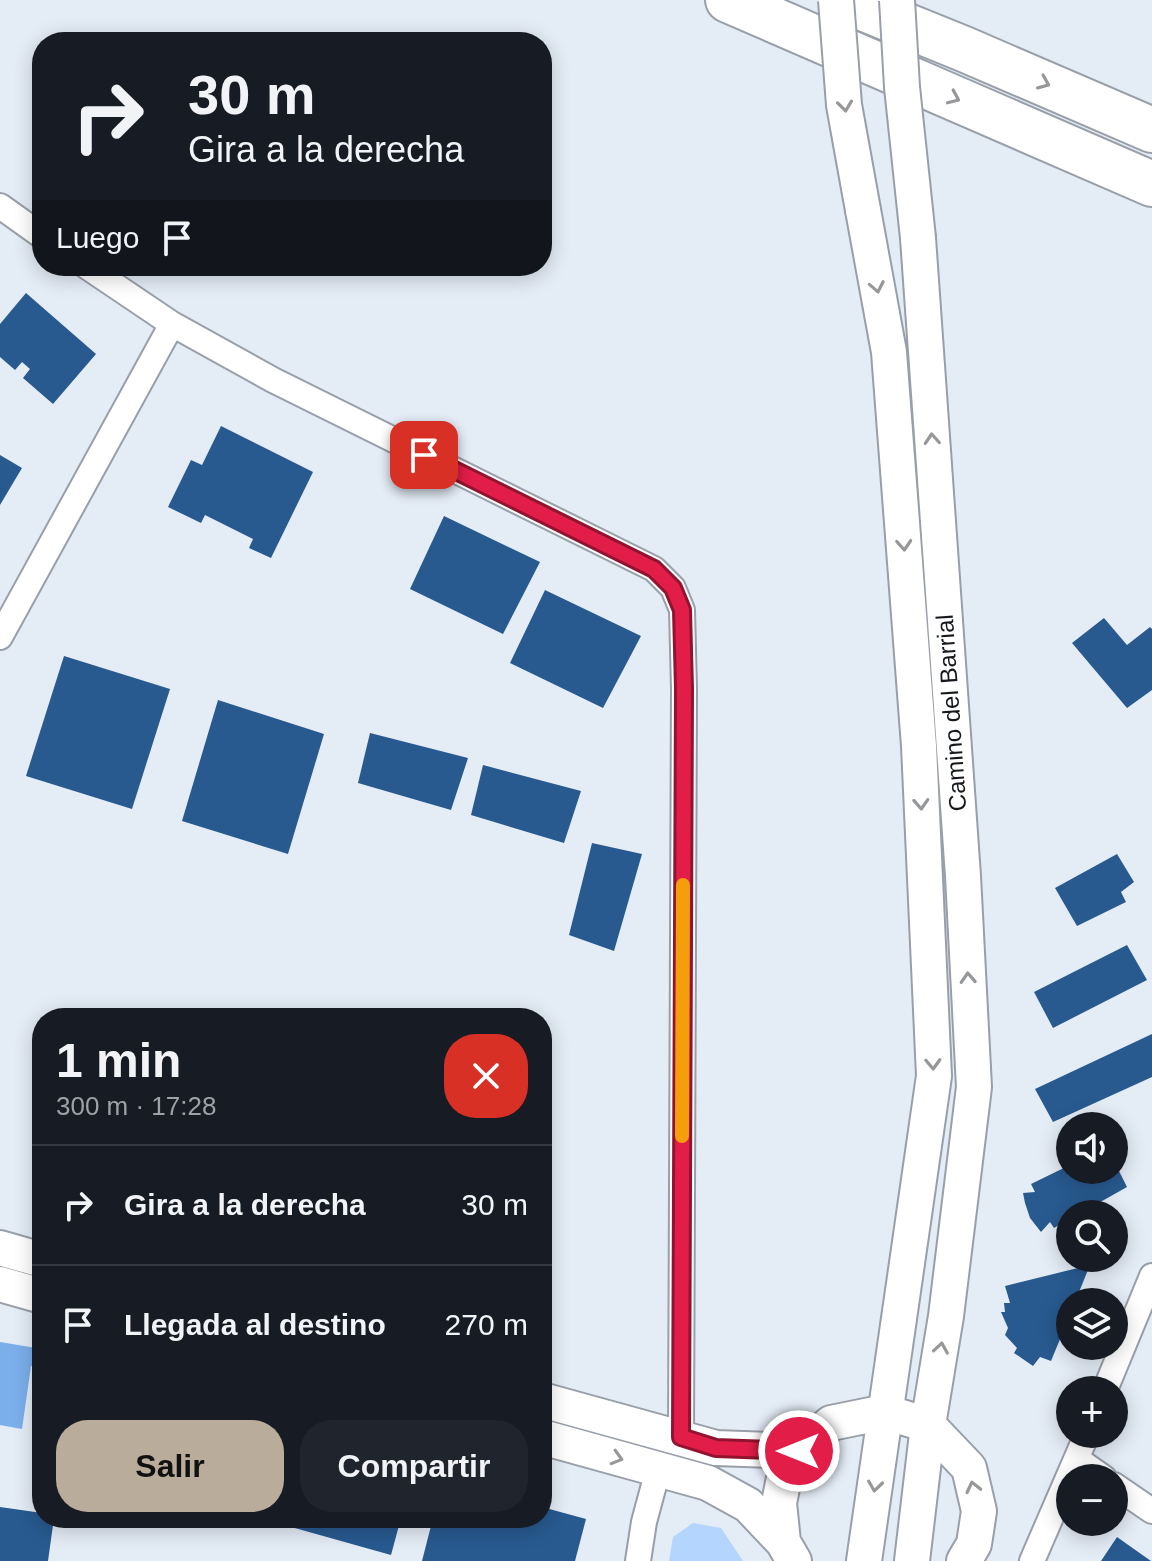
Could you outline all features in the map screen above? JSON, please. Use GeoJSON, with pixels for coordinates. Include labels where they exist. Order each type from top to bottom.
{"type":"FeatureCollection","features":[{"type":"Feature","properties":{"kind":"highway"},"geometry":{"type":"LineString","coordinates":[[728,0],[1152,184]]}},
{"type":"Feature","properties":{"kind":"highway"},"geometry":{"type":"LineString","coordinates":[[843,0],[1152,130]]}},
{"type":"Feature","properties":{"kind":"main road","name":"Camino del Barrial"},"geometry":{"type":"LineString","coordinates":[[836,0],[844,105],[889,352],[919,746],[934,1076],[864,1561]]}},
{"type":"Feature","properties":{"kind":"main road","name":"Camino del Barrial"},"geometry":{"type":"LineString","coordinates":[[897,0],[902,87],[918,238],[963,876],[974,1087],[912,1561]]}},
{"type":"Feature","properties":{"kind":"main road"},"geometry":{"type":"LineString","coordinates":[[0,1248],[32,1257]]}},
{"type":"Feature","properties":{"kind":"main road"},"geometry":{"type":"LineString","coordinates":[[0,1284],[32,1293]]}},
{"type":"Feature","properties":{"kind":"main road"},"geometry":{"type":"LineString","coordinates":[[552,1403],[716,1448],[799,1451]]}},
{"type":"Feature","properties":{"kind":"main road"},"geometry":{"type":"LineString","coordinates":[[788,1551],[779,1503],[784,1478],[799,1451],[831,1423],[885,1412],[928,1425],[969,1468],[979,1511],[974,1544],[964,1561]]}},
{"type":"Feature","properties":{"kind":"main road"},"geometry":{"type":"LineString","coordinates":[[552,1440],[708,1483],[748,1505],[788,1551]]}},
{"type":"Feature","properties":{"kind":"street"},"geometry":{"type":"LineString","coordinates":[[0,206],[32,229]]}},
{"type":"Feature","properties":{"kind":"street"},"geometry":{"type":"LineString","coordinates":[[101,276],[172,324],[273,380],[654,569],[673,588],[682,610],[684,689],[681,1437]]}},
{"type":"Feature","properties":{"kind":"street"},"geometry":{"type":"LineString","coordinates":[[0,637],[172,324]]}},
{"type":"Feature","properties":{"kind":"street"},"geometry":{"type":"LineString","coordinates":[[1111,1376],[1152,1276]]}},
{"type":"Feature","properties":{"kind":"street"},"geometry":{"type":"LineString","coordinates":[[1032,1561],[1081,1448]]}},
{"type":"Feature","properties":{"kind":"street"},"geometry":{"type":"LineString","coordinates":[[1077,1459],[1084,1464]]}},
{"type":"Feature","properties":{"kind":"street"},"geometry":{"type":"LineString","coordinates":[[638,1561],[644,1522],[658,1470]]}},
{"type":"Feature","properties":{"kind":"street"},"geometry":{"type":"LineString","coordinates":[[1128,1495],[1152,1511]]}},
{"type":"Feature","properties":{"kind":"shaded area"},"geometry":{"type":"Polygon","coordinates":[[[0,1342],[32,1347],[22,1429],[0,1425],[0,1342]]]}},
{"type":"Feature","properties":{"kind":"shaded area"},"geometry":{"type":"Polygon","coordinates":[[[693,1523],[721,1528],[743,1561],[669,1561],[673,1537],[693,1523]]]}},
{"type":"Feature","properties":{"kind":"building"},"geometry":{"type":"Polygon","coordinates":[[[26,293],[96,354],[53,404],[23,378],[30,369],[22,362],[15,370],[0,357],[0,324],[26,293]]]}},
{"type":"Feature","properties":{"kind":"building"},"geometry":{"type":"Polygon","coordinates":[[[221,426],[313,472],[271,558],[249,548],[253,539],[205,515],[201,523],[168,507],[191,460],[202,465],[221,426]]]}},
{"type":"Feature","properties":{"kind":"building"},"geometry":{"type":"Polygon","coordinates":[[[0,455],[22,468],[0,505],[0,455]]]}},
{"type":"Feature","properties":{"kind":"building"},"geometry":{"type":"Polygon","coordinates":[[[444,516],[540,562],[503,634],[410,589],[444,516]]]}},
{"type":"Feature","properties":{"kind":"building"},"geometry":{"type":"Polygon","coordinates":[[[545,590],[641,636],[603,708],[510,663],[545,590]]]}},
{"type":"Feature","properties":{"kind":"building"},"geometry":{"type":"Polygon","coordinates":[[[1104,618],[1127,645],[1150,627],[1152,629],[1152,690],[1127,708],[1072,643],[1104,618]]]}},
{"type":"Feature","properties":{"kind":"building"},"geometry":{"type":"Polygon","coordinates":[[[64,656],[170,689],[132,809],[26,776],[64,656]]]}},
{"type":"Feature","properties":{"kind":"building"},"geometry":{"type":"Polygon","coordinates":[[[218,700],[324,734],[288,854],[182,821],[218,700]]]}},
{"type":"Feature","properties":{"kind":"building"},"geometry":{"type":"Polygon","coordinates":[[[370,733],[468,758],[451,810],[358,783],[370,733]]]}},
{"type":"Feature","properties":{"kind":"building"},"geometry":{"type":"Polygon","coordinates":[[[483,765],[581,791],[564,843],[471,815],[483,765]]]}},
{"type":"Feature","properties":{"kind":"building"},"geometry":{"type":"Polygon","coordinates":[[[592,843],[642,854],[614,951],[569,935],[592,843]]]}},
{"type":"Feature","properties":{"kind":"building"},"geometry":{"type":"Polygon","coordinates":[[[1117,854],[1134,882],[1121,892],[1126,902],[1077,926],[1055,888],[1117,854]]]}},
{"type":"Feature","properties":{"kind":"building"},"geometry":{"type":"Polygon","coordinates":[[[1127,945],[1147,980],[1053,1028],[1034,992],[1127,945]]]}},
{"type":"Feature","properties":{"kind":"building"},"geometry":{"type":"Polygon","coordinates":[[[1152,1034],[1152,1077],[1075,1112],[1056,1112],[1056,1121],[1053,1122],[1035,1089],[1152,1034]]]}},
{"type":"Feature","properties":{"kind":"building"},"geometry":{"type":"Polygon","coordinates":[[[1056,1172],[1056,1184],[1126,1184],[1127,1187],[1104,1200],[1056,1200],[1056,1227],[1050,1222],[1041,1232],[1030,1218],[1025,1203],[1023,1193],[1035,1192],[1031,1184],[1056,1172]]]}},
{"type":"Feature","properties":{"kind":"building"},"geometry":{"type":"Polygon","coordinates":[[[1062,1272],[1087,1272],[1081,1288],[1056,1288],[1056,1349],[1051,1361],[1040,1357],[1033,1366],[1014,1353],[1017,1348],[1005,1335],[1008,1328],[1001,1312],[1005,1312],[1004,1303],[1010,1303],[1005,1286],[1062,1272]]]}},
{"type":"Feature","properties":{"kind":"building"},"geometry":{"type":"Polygon","coordinates":[[[0,1507],[32,1512],[32,1528],[53,1528],[48,1561],[0,1561],[0,1507]]]}},
{"type":"Feature","properties":{"kind":"building"},"geometry":{"type":"Polygon","coordinates":[[[552,1510],[586,1519],[575,1561],[422,1561],[430,1528],[552,1528],[552,1510]]]}},
{"type":"Feature","properties":{"kind":"building"},"geometry":{"type":"Polygon","coordinates":[[[295,1528],[398,1528],[391,1555],[295,1528]]]}},
{"type":"Feature","properties":{"kind":"building"},"geometry":{"type":"Polygon","coordinates":[[[1117,1537],[1151,1561],[1101,1561],[1117,1537]]]}},
{"type":"Feature","properties":{"kind":"slow traffic"},"geometry":{"type":"LineString","coordinates":[[682,1136],[683,885]]}},
{"type":"Feature","properties":{"kind":"route"},"geometry":{"type":"LineString","coordinates":[[424,455],[654,569],[673,588],[682,610],[681,1437],[716,1448],[799,1451]]}}]}
